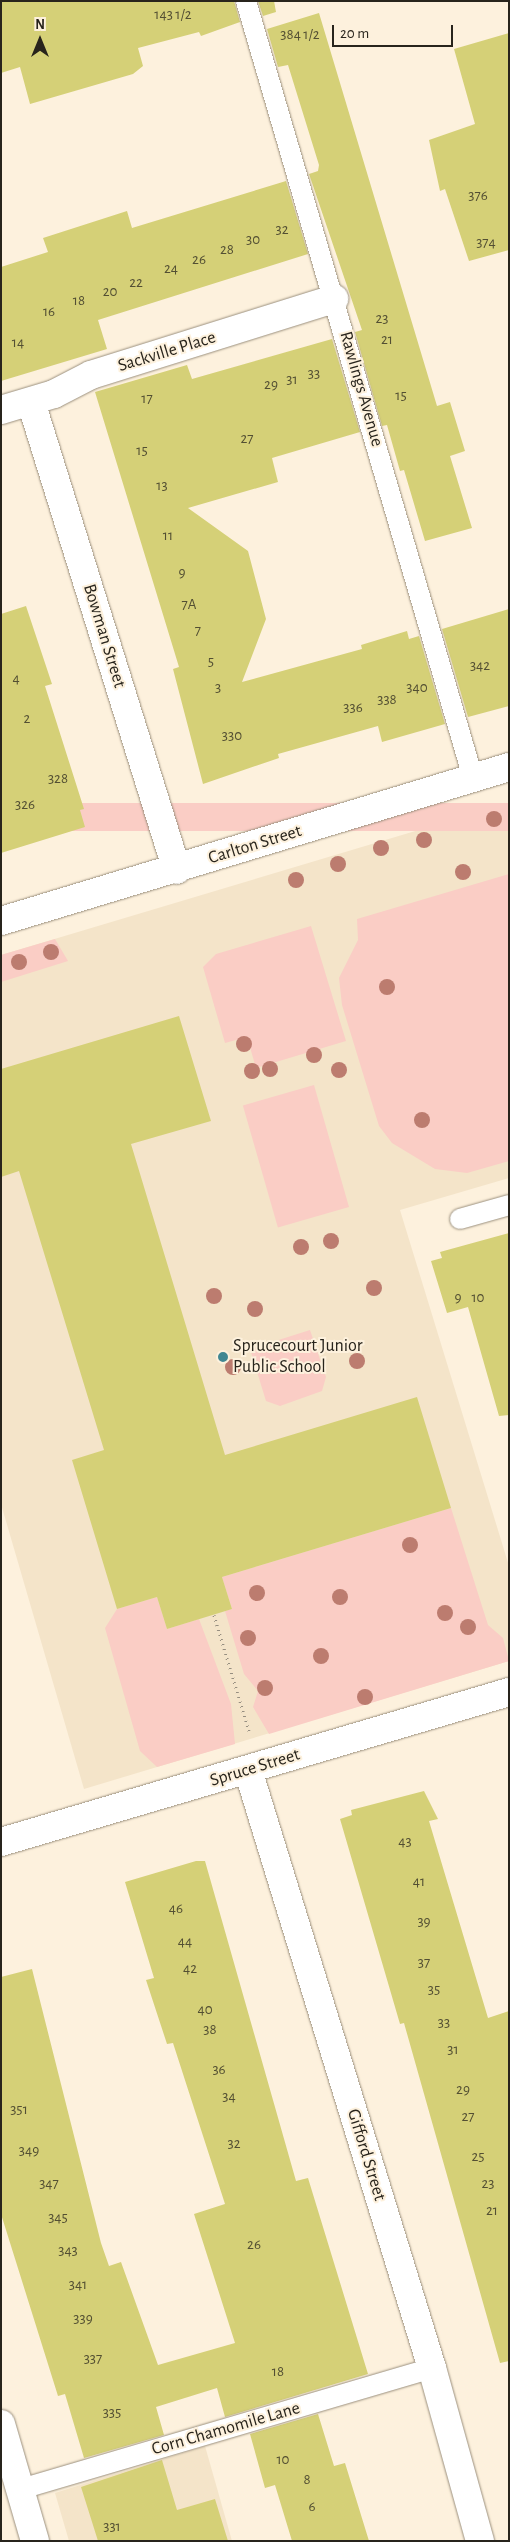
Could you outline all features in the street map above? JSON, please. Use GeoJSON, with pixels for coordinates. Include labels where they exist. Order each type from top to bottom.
{"type":"FeatureCollection","features":[{"type":"Feature","properties":{"kind":"street","name":"Sackville Place"},"geometry":{"type":"LineString","coordinates":[[1,410],[31,402],[91,375],[334,300]]}},
{"type":"Feature","properties":{"kind":"street","name":"Bowman Street"},"geometry":{"type":"LineString","coordinates":[[31,402],[177,870]]}},
{"type":"Feature","properties":{"kind":"street","name":"Carlton Street"},"geometry":{"type":"LineString","coordinates":[[1,921],[177,870],[509,766]]}},
{"type":"Feature","properties":{"kind":"street","name":"Spruce Street"},"geometry":{"type":"LineString","coordinates":[[1,1842],[509,1692]]}},
{"type":"Feature","properties":{"kind":"street","name":"Gifford Street"},"geometry":{"type":"LineString","coordinates":[[248,1770],[432,2368],[480,2541]]}},
{"type":"Feature","properties":{"kind":"street"},"geometry":{"type":"LineString","coordinates":[[1,2424],[35,2541]]}},
{"type":"Feature","properties":{"kind":"lane","name":"Rawlings Avenue"},"geometry":{"type":"LineString","coordinates":[[246,1],[474,778]]}},
{"type":"Feature","properties":{"kind":"lane"},"geometry":{"type":"LineString","coordinates":[[460,1219],[509,1206]]}},
{"type":"Feature","properties":{"kind":"lane","name":"Corn Chamomile Lane"},"geometry":{"type":"LineString","coordinates":[[21,2489],[432,2368]]}},
{"type":"Feature","properties":{"kind":"path"},"geometry":{"type":"LineString","coordinates":[[214,1615],[250,1734]]}},
{"type":"Feature","properties":{"kind":"shaded area"},"geometry":{"type":"Polygon","coordinates":[[[57,803],[509,803],[509,831],[57,831],[57,803]]]}},
{"type":"Feature","properties":{"kind":"shaded area","name":"Sprucecourt Junior Public School"},"geometry":{"type":"Polygon","coordinates":[[[509,803],[509,1178],[400,1210],[509,1566],[509,1661],[84,1789],[1,1504],[1,955],[509,803]]]}},
{"type":"Feature","properties":{"kind":"shaded area"},"geometry":{"type":"Polygon","coordinates":[[[509,874],[509,1161],[467,1173],[435,1169],[392,1143],[379,1126],[342,1005],[339,978],[358,940],[357,919],[509,874]]]}},
{"type":"Feature","properties":{"kind":"shaded area"},"geometry":{"type":"Polygon","coordinates":[[[311,926],[346,1041],[256,1068],[247,1037],[225,1043],[203,967],[216,954],[311,926]]]}},
{"type":"Feature","properties":{"kind":"shaded area"},"geometry":{"type":"Polygon","coordinates":[[[55,939],[68,961],[1,982],[1,955],[55,939]]]}},
{"type":"Feature","properties":{"kind":"shaded area"},"geometry":{"type":"Polygon","coordinates":[[[314,1085],[349,1207],[278,1227],[243,1105],[314,1085]]]}},
{"type":"Feature","properties":{"kind":"shaded area"},"geometry":{"type":"Polygon","coordinates":[[[310,1330],[326,1377],[322,1391],[280,1406],[266,1401],[250,1349],[310,1330]]]}},
{"type":"Feature","properties":{"kind":"shaded area"},"geometry":{"type":"Polygon","coordinates":[[[451,1508],[488,1625],[503,1638],[509,1661],[269,1734],[253,1707],[258,1691],[244,1674],[225,1611],[232,1609],[222,1577],[451,1508]]]}},
{"type":"Feature","properties":{"kind":"shaded area"},"geometry":{"type":"Polygon","coordinates":[[[157,1597],[167,1629],[199,1619],[231,1704],[235,1744],[157,1767],[140,1751],[105,1628],[117,1609],[157,1597]]]}},
{"type":"Feature","properties":{"kind":"shaded area"},"geometry":{"type":"Polygon","coordinates":[[[205,2446],[232,2541],[69,2541],[55,2493],[205,2446]]]}},
{"type":"Feature","properties":{"kind":"building"},"geometry":{"type":"Polygon","coordinates":[[[1,1],[234,1],[240,22],[201,36],[199,32],[138,48],[143,66],[133,74],[30,104],[20,67],[1,73],[1,1]]]}},
{"type":"Feature","properties":{"kind":"building"},"geometry":{"type":"Polygon","coordinates":[[[258,1],[274,1],[276,12],[263,16],[258,1]]]}},
{"type":"Feature","properties":{"kind":"building"},"geometry":{"type":"Polygon","coordinates":[[[319,13],[437,406],[450,402],[465,451],[450,456],[472,528],[425,541],[404,470],[400,471],[387,425],[382,426],[355,332],[362,330],[309,174],[318,171],[319,165],[288,65],[278,67],[267,29],[319,13]]]}},
{"type":"Feature","properties":{"kind":"building"},"geometry":{"type":"Polygon","coordinates":[[[509,33],[509,250],[469,261],[445,189],[440,191],[429,140],[475,124],[454,49],[509,33]]]}},
{"type":"Feature","properties":{"kind":"building"},"geometry":{"type":"Polygon","coordinates":[[[286,181],[308,254],[98,320],[107,349],[1,381],[1,267],[48,252],[43,238],[127,211],[132,228],[286,181]]]}},
{"type":"Feature","properties":{"kind":"building"},"geometry":{"type":"Polygon","coordinates":[[[332,339],[360,432],[272,458],[278,482],[188,508],[248,551],[266,619],[242,682],[362,649],[361,645],[407,631],[409,639],[419,636],[445,724],[382,742],[378,726],[278,754],[279,758],[203,784],[173,669],[179,667],[95,392],[187,365],[192,379],[332,339]]]}},
{"type":"Feature","properties":{"kind":"building"},"geometry":{"type":"Polygon","coordinates":[[[26,606],[52,684],[45,686],[84,809],[80,810],[85,827],[1,853],[1,614],[26,606]]]}},
{"type":"Feature","properties":{"kind":"building"},"geometry":{"type":"Polygon","coordinates":[[[509,609],[509,706],[468,717],[442,629],[509,609]]]}},
{"type":"Feature","properties":{"kind":"building"},"geometry":{"type":"Polygon","coordinates":[[[179,1016],[211,1121],[131,1144],[225,1455],[417,1397],[451,1508],[222,1577],[232,1609],[167,1629],[157,1597],[117,1609],[72,1460],[104,1450],[19,1171],[1,1177],[1,1069],[179,1016]]]}},
{"type":"Feature","properties":{"kind":"building"},"geometry":{"type":"Polygon","coordinates":[[[509,1233],[509,1415],[499,1416],[468,1307],[447,1313],[431,1261],[442,1258],[440,1252],[509,1233]]]}},
{"type":"Feature","properties":{"kind":"building"},"geometry":{"type":"Polygon","coordinates":[[[424,1791],[438,1819],[429,1821],[488,2018],[509,2011],[509,2361],[500,2363],[404,2023],[400,2024],[340,1819],[352,1815],[351,1810],[424,1791]]]}},
{"type":"Feature","properties":{"kind":"building"},"geometry":{"type":"Polygon","coordinates":[[[196,1861],[205,1861],[296,2181],[308,2178],[368,2374],[225,2417],[217,2388],[156,2407],[164,2435],[84,2458],[65,2394],[58,2396],[1,2214],[1,1977],[32,1969],[101,2243],[109,2266],[121,2262],[158,2365],[235,2343],[194,2214],[225,2204],[173,2043],[167,2044],[146,1980],[154,1978],[125,1882],[196,1861]]]}},
{"type":"Feature","properties":{"kind":"building"},"geometry":{"type":"Polygon","coordinates":[[[318,2414],[334,2466],[345,2463],[369,2541],[292,2541],[275,2485],[265,2488],[250,2434],[318,2414]]]}},
{"type":"Feature","properties":{"kind":"building"},"geometry":{"type":"Polygon","coordinates":[[[162,2460],[177,2510],[215,2499],[228,2541],[98,2541],[81,2487],[162,2460]]]}},
{"type":"Feature","properties":{"kind":"place","name":"Sprucecourt Junior Public School"},"geometry":{"type":"Point","coordinates":[223,1357]}}]}
